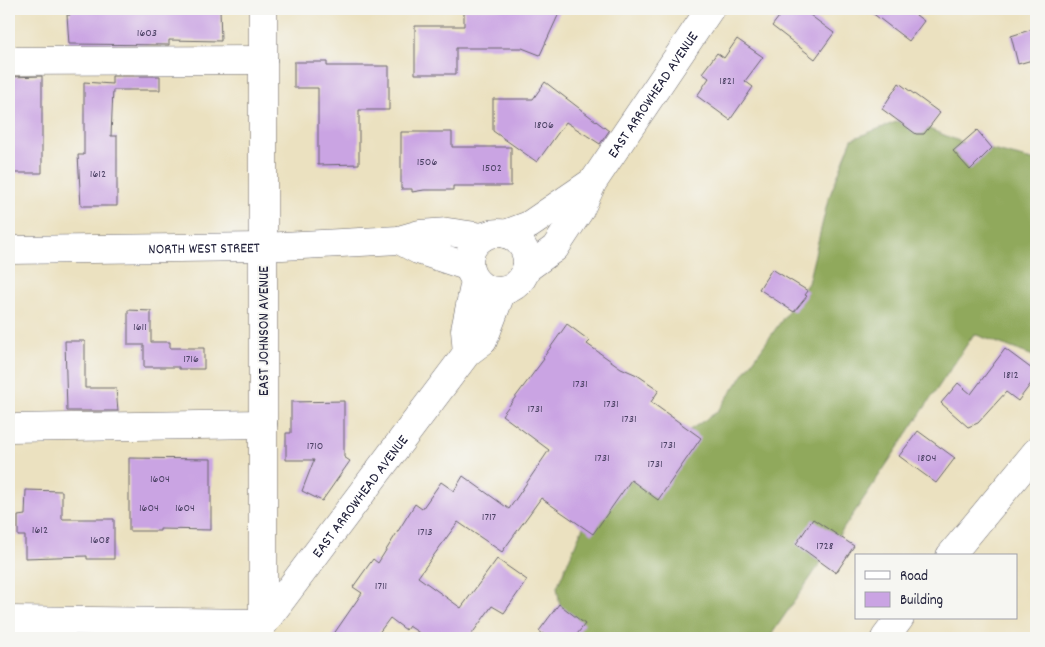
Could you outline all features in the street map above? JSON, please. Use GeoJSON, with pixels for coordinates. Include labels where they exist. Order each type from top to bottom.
{"type":"FeatureCollection","features":[{"type":"Feature","properties":{"kind":"street","name":"EAST JOHNSON AVENUE"},"geometry":{"type":"LineString","coordinates":[[258,631],[263,424],[263,9]]}},
{"type":"Feature","properties":{"kind":"street","name":"EAST ARROWHEAD AVENUE"},"geometry":{"type":"LineString","coordinates":[[526,270],[555,248],[580,210],[594,182],[710,9]]}},
{"type":"Feature","properties":{"kind":"street"},"geometry":{"type":"LineString","coordinates":[[9,61],[263,60]]}},
{"type":"Feature","properties":{"kind":"street","name":"EAST ARROWHEAD AVENUE"},"geometry":{"type":"LineString","coordinates":[[494,235],[530,225],[594,182]]}},
{"type":"Feature","properties":{"kind":"street","name":"NORTH WEST STREET"},"geometry":{"type":"LineString","coordinates":[[9,250],[263,247],[399,240],[420,234],[448,232],[494,235]]}},
{"type":"Feature","properties":{"kind":"street"},"geometry":{"type":"LineString","coordinates":[[467,353],[465,330],[472,274],[470,255],[474,245],[494,235],[516,239],[523,247],[527,258],[526,270],[521,280],[513,287],[502,291],[492,291],[483,287],[472,274]]}},
{"type":"Feature","properties":{"kind":"street","name":"NORTH WEST STREET"},"geometry":{"type":"LineString","coordinates":[[399,240],[472,274]]}},
{"type":"Feature","properties":{"kind":"street","name":"EAST ARROWHEAD AVENUE"},"geometry":{"type":"LineString","coordinates":[[258,631],[467,353],[483,341],[502,291]]}},
{"type":"Feature","properties":{"kind":"street"},"geometry":{"type":"LineString","coordinates":[[9,428],[263,424]]}},
{"type":"Feature","properties":{"kind":"street"},"geometry":{"type":"LineString","coordinates":[[952,554],[1036,452]]}},
{"type":"Feature","properties":{"kind":"street"},"geometry":{"type":"LineString","coordinates":[[9,620],[258,631]]}},
{"type":"Feature","properties":{"kind":"street"},"geometry":{"type":"LineString","coordinates":[[885,638],[898,620]]}},
{"type":"Feature","properties":{"kind":"green space"},"geometry":{"type":"Polygon","coordinates":[[[904,119],[964,143],[1036,161],[1036,357],[974,334],[769,638],[565,638],[557,587],[589,513],[647,458],[717,412],[808,283],[828,200],[852,139],[904,119]]]}},
{"type":"Feature","properties":{"kind":"building"},"geometry":{"type":"Polygon","coordinates":[[[70,9],[220,9],[221,41],[169,40],[169,45],[69,44],[67,15],[70,15],[70,9]]]}},
{"type":"Feature","properties":{"kind":"building"},"geometry":{"type":"Polygon","coordinates":[[[464,9],[561,9],[540,55],[522,48],[456,48],[456,74],[415,74],[415,26],[464,26],[464,9]]]}},
{"type":"Feature","properties":{"kind":"building"},"geometry":{"type":"Polygon","coordinates":[[[785,9],[802,9],[834,33],[815,59],[772,26],[785,9]]]}},
{"type":"Feature","properties":{"kind":"building"},"geometry":{"type":"Polygon","coordinates":[[[867,9],[908,9],[924,21],[909,41],[867,9]]]}},
{"type":"Feature","properties":{"kind":"building"},"geometry":{"type":"Polygon","coordinates":[[[1036,28],[1036,59],[1018,64],[1011,36],[1036,28]]]}},
{"type":"Feature","properties":{"kind":"building"},"geometry":{"type":"Polygon","coordinates":[[[737,39],[763,57],[745,81],[753,87],[730,120],[697,96],[709,78],[702,73],[717,53],[724,58],[737,39]]]}},
{"type":"Feature","properties":{"kind":"building"},"geometry":{"type":"Polygon","coordinates":[[[294,62],[327,62],[327,66],[389,66],[389,110],[359,110],[359,164],[318,165],[318,88],[294,88],[294,62]]]}},
{"type":"Feature","properties":{"kind":"building"},"geometry":{"type":"Polygon","coordinates":[[[42,76],[42,173],[9,173],[9,77],[42,76]]]}},
{"type":"Feature","properties":{"kind":"building"},"geometry":{"type":"Polygon","coordinates":[[[112,76],[160,76],[160,90],[113,90],[111,136],[117,136],[117,206],[81,206],[78,155],[84,155],[84,82],[112,84],[112,76]]]}},
{"type":"Feature","properties":{"kind":"building"},"geometry":{"type":"Polygon","coordinates":[[[545,82],[609,131],[600,144],[566,122],[537,162],[493,131],[493,99],[533,99],[545,82]]]}},
{"type":"Feature","properties":{"kind":"building"},"geometry":{"type":"Polygon","coordinates":[[[899,83],[940,113],[924,134],[916,134],[882,109],[899,83]]]}},
{"type":"Feature","properties":{"kind":"building"},"geometry":{"type":"Polygon","coordinates":[[[977,130],[992,148],[970,170],[953,151],[977,130]]]}},
{"type":"Feature","properties":{"kind":"building"},"geometry":{"type":"Polygon","coordinates":[[[401,132],[452,132],[452,147],[511,147],[511,186],[453,186],[453,190],[412,192],[412,189],[401,189],[401,132]]]}},
{"type":"Feature","properties":{"kind":"building"},"geometry":{"type":"Polygon","coordinates":[[[772,269],[808,291],[805,295],[807,296],[794,312],[759,289],[772,269]]]}},
{"type":"Feature","properties":{"kind":"building"},"geometry":{"type":"Polygon","coordinates":[[[128,310],[151,311],[151,342],[170,342],[170,348],[204,348],[204,369],[144,367],[144,345],[128,345],[128,310]]]}},
{"type":"Feature","properties":{"kind":"building"},"geometry":{"type":"Polygon","coordinates":[[[567,324],[590,341],[587,344],[621,368],[637,375],[659,390],[651,402],[701,438],[658,500],[631,480],[593,534],[541,498],[502,552],[458,522],[418,577],[461,608],[497,559],[527,580],[504,613],[492,606],[469,638],[427,638],[409,626],[406,630],[390,618],[375,638],[331,638],[362,593],[353,587],[373,559],[378,563],[415,504],[422,509],[441,482],[454,491],[463,476],[509,509],[549,450],[502,415],[544,359],[567,324]]]}},
{"type":"Feature","properties":{"kind":"building"},"geometry":{"type":"Polygon","coordinates":[[[65,341],[85,341],[85,388],[116,388],[118,411],[67,411],[65,341]]]}},
{"type":"Feature","properties":{"kind":"building"},"geometry":{"type":"Polygon","coordinates":[[[1005,349],[1036,372],[1036,377],[1018,401],[1006,392],[978,423],[968,427],[941,403],[958,383],[971,394],[1005,349]]]}},
{"type":"Feature","properties":{"kind":"building"},"geometry":{"type":"Polygon","coordinates":[[[344,401],[344,457],[350,461],[322,501],[302,491],[314,460],[286,460],[286,433],[291,433],[291,402],[344,401]]]}},
{"type":"Feature","properties":{"kind":"building"},"geometry":{"type":"Polygon","coordinates":[[[918,431],[955,458],[936,483],[899,456],[918,431]]]}},
{"type":"Feature","properties":{"kind":"building"},"geometry":{"type":"Polygon","coordinates":[[[129,458],[211,459],[211,530],[160,529],[160,531],[129,531],[129,458]]]}},
{"type":"Feature","properties":{"kind":"building"},"geometry":{"type":"Polygon","coordinates":[[[26,490],[62,491],[62,519],[114,519],[114,559],[87,559],[87,556],[25,558],[25,536],[18,536],[18,516],[25,515],[26,490]]]}},
{"type":"Feature","properties":{"kind":"building"},"geometry":{"type":"Polygon","coordinates":[[[813,519],[854,546],[836,573],[796,544],[813,519]]]}},
{"type":"Feature","properties":{"kind":"building"},"geometry":{"type":"Polygon","coordinates":[[[559,604],[585,624],[574,638],[549,638],[539,631],[559,604]]]}}]}
